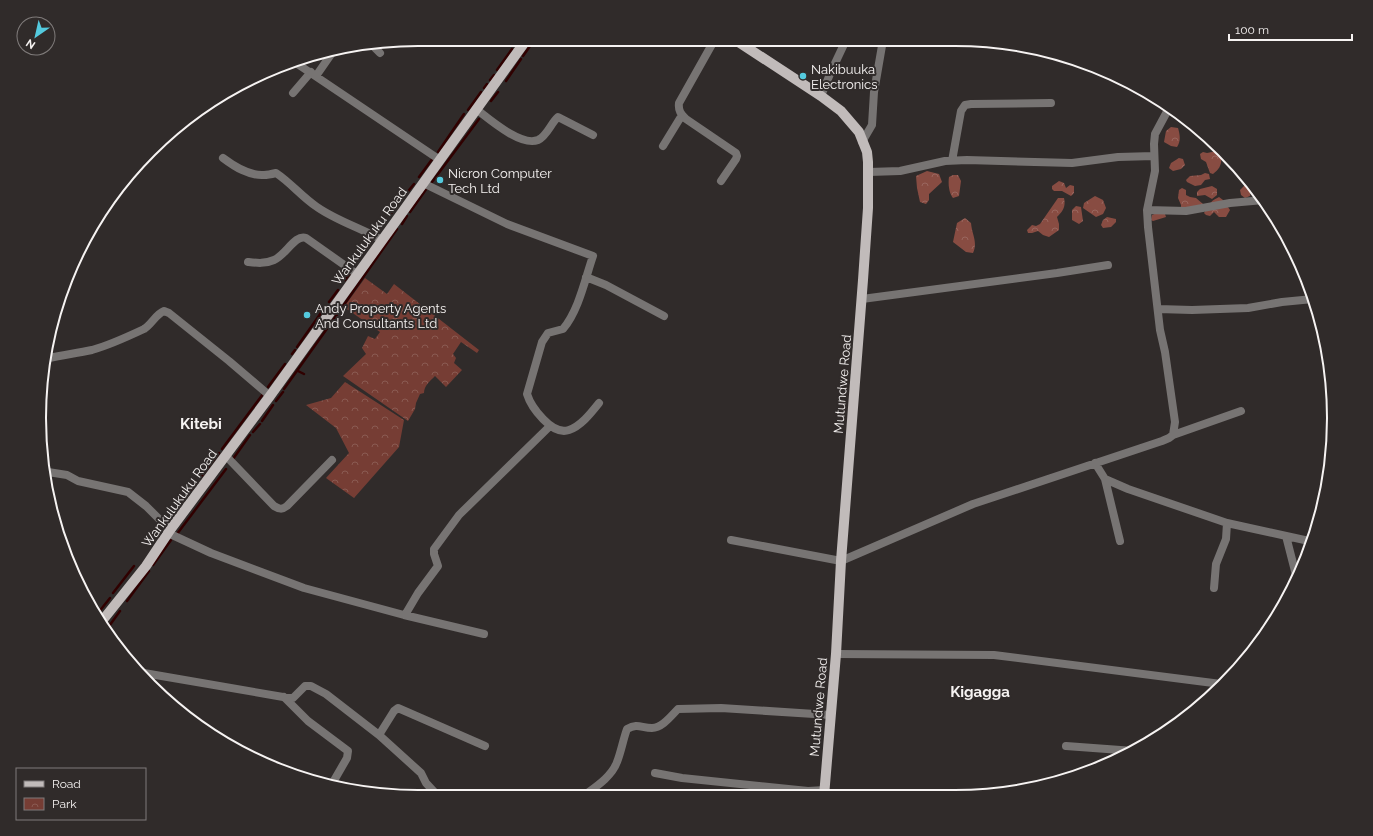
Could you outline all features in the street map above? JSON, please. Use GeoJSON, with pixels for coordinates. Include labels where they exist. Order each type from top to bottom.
{"type":"FeatureCollection","features":[{"type":"Feature","properties":{"kind":"main road","name":"Wankulukuku Road"},"geometry":{"type":"LineString","coordinates":[[105,618],[146,566],[169,532],[270,396],[522,46]]}},
{"type":"Feature","properties":{"kind":"main road","name":"Mutundwe Road"},"geometry":{"type":"LineString","coordinates":[[743,46],[821,96],[841,112],[859,132],[867,152],[869,172],[868,208],[862,299],[841,561],[836,654],[824,790]]}},
{"type":"Feature","properties":{"kind":"street"},"geometry":{"type":"LineString","coordinates":[[710,46],[679,104],[679,108],[682,115],[737,156],[721,181]]}},
{"type":"Feature","properties":{"kind":"street"},"geometry":{"type":"LineString","coordinates":[[821,96],[843,46]]}},
{"type":"Feature","properties":{"kind":"street"},"geometry":{"type":"LineString","coordinates":[[862,142],[872,125],[874,92],[882,46]]}},
{"type":"Feature","properties":{"kind":"street"},"geometry":{"type":"LineString","coordinates":[[375,48],[380,53]]}},
{"type":"Feature","properties":{"kind":"street"},"geometry":{"type":"LineString","coordinates":[[293,92],[313,74],[328,57]]}},
{"type":"Feature","properties":{"kind":"street"},"geometry":{"type":"LineString","coordinates":[[300,65],[440,160]]}},
{"type":"Feature","properties":{"kind":"street"},"geometry":{"type":"LineString","coordinates":[[952,161],[961,111],[965,105],[1051,103]]}},
{"type":"Feature","properties":{"kind":"street"},"geometry":{"type":"LineString","coordinates":[[476,109],[519,138],[530,141],[539,140],[558,117],[593,135]]}},
{"type":"Feature","properties":{"kind":"street"},"geometry":{"type":"LineString","coordinates":[[1167,112],[1155,134],[1155,171],[1147,210],[1160,330],[1165,352],[1175,422],[1173,435]]}},
{"type":"Feature","properties":{"kind":"street"},"geometry":{"type":"LineString","coordinates":[[663,146],[682,115]]}},
{"type":"Feature","properties":{"kind":"street"},"geometry":{"type":"LineString","coordinates":[[869,172],[900,171],[945,161],[967,160],[1072,163],[1118,157],[1154,156]]}},
{"type":"Feature","properties":{"kind":"street"},"geometry":{"type":"LineString","coordinates":[[223,158],[251,174],[264,175],[276,173],[321,210],[382,240]]}},
{"type":"Feature","properties":{"kind":"street"},"geometry":{"type":"LineString","coordinates":[[423,183],[507,224],[593,256],[579,298],[566,326],[560,330],[550,332],[542,342],[527,391],[528,397],[534,408],[550,426],[557,430],[569,431],[588,417],[599,403]]}},
{"type":"Feature","properties":{"kind":"street"},"geometry":{"type":"LineString","coordinates":[[1147,210],[1186,210],[1256,201]]}},
{"type":"Feature","properties":{"kind":"street"},"geometry":{"type":"LineString","coordinates":[[248,262],[262,263],[275,260],[287,250],[296,239],[303,237],[357,274]]}},
{"type":"Feature","properties":{"kind":"street"},"geometry":{"type":"LineString","coordinates":[[862,299],[1108,265]]}},
{"type":"Feature","properties":{"kind":"street"},"geometry":{"type":"LineString","coordinates":[[586,277],[606,285],[664,316]]}},
{"type":"Feature","properties":{"kind":"street"},"geometry":{"type":"LineString","coordinates":[[1158,309],[1192,310],[1248,308],[1282,302],[1308,300]]}},
{"type":"Feature","properties":{"kind":"street"},"geometry":{"type":"LineString","coordinates":[[51,358],[91,350],[114,342],[146,328],[152,323],[160,312],[164,311],[169,313],[229,361],[270,396]]}},
{"type":"Feature","properties":{"kind":"street"},"geometry":{"type":"LineString","coordinates":[[731,540],[841,561],[973,504],[1169,438],[1173,435],[1241,411]]}},
{"type":"Feature","properties":{"kind":"street"},"geometry":{"type":"LineString","coordinates":[[405,615],[418,593],[438,566],[438,562],[434,554],[435,547],[459,515],[550,426]]}},
{"type":"Feature","properties":{"kind":"street"},"geometry":{"type":"LineString","coordinates":[[226,456],[274,506],[281,509],[284,509],[332,460]]}},
{"type":"Feature","properties":{"kind":"street"},"geometry":{"type":"LineString","coordinates":[[1095,463],[1105,479],[1120,541]]}},
{"type":"Feature","properties":{"kind":"street"},"geometry":{"type":"LineString","coordinates":[[50,472],[67,475],[78,481],[128,492],[146,506],[169,532],[211,553],[304,588],[484,634]]}},
{"type":"Feature","properties":{"kind":"street"},"geometry":{"type":"LineString","coordinates":[[1105,479],[1128,489],[1227,523],[1306,540]]}},
{"type":"Feature","properties":{"kind":"street"},"geometry":{"type":"LineString","coordinates":[[1214,588],[1216,564],[1226,540],[1227,523]]}},
{"type":"Feature","properties":{"kind":"street"},"geometry":{"type":"LineString","coordinates":[[1286,536],[1295,570]]}},
{"type":"Feature","properties":{"kind":"street"},"geometry":{"type":"LineString","coordinates":[[836,654],[994,655],[1216,683]]}},
{"type":"Feature","properties":{"kind":"street"},"geometry":{"type":"LineString","coordinates":[[148,674],[293,698],[304,686],[311,686],[339,704],[379,735],[421,773],[426,783],[432,790]]}},
{"type":"Feature","properties":{"kind":"street"},"geometry":{"type":"LineString","coordinates":[[284,697],[308,721],[348,751],[348,755],[334,780]]}},
{"type":"Feature","properties":{"kind":"street"},"geometry":{"type":"LineString","coordinates":[[379,735],[394,711],[398,708],[485,746]]}},
{"type":"Feature","properties":{"kind":"street"},"geometry":{"type":"LineString","coordinates":[[592,790],[600,784],[616,764],[627,728],[634,725],[653,728],[661,725],[678,709],[721,708],[830,715]]}},
{"type":"Feature","properties":{"kind":"street"},"geometry":{"type":"LineString","coordinates":[[1066,746],[1123,750]]}},
{"type":"Feature","properties":{"kind":"street"},"geometry":{"type":"LineString","coordinates":[[654,773],[682,778],[790,790]]}},
{"type":"Feature","properties":{"kind":"green space"},"geometry":{"type":"Polygon","coordinates":[[[1171,127],[1178,128],[1180,138],[1177,147],[1171,146],[1164,142],[1166,131],[1171,127]]]}},
{"type":"Feature","properties":{"kind":"green space"},"geometry":{"type":"Polygon","coordinates":[[[1203,152],[1214,152],[1221,158],[1219,168],[1213,174],[1210,173],[1206,162],[1201,159],[1200,154],[1203,152]]]}},
{"type":"Feature","properties":{"kind":"green space"},"geometry":{"type":"Polygon","coordinates":[[[1179,158],[1183,159],[1185,165],[1181,169],[1173,171],[1169,168],[1171,163],[1179,158]]]}},
{"type":"Feature","properties":{"kind":"green space"},"geometry":{"type":"Polygon","coordinates":[[[927,171],[939,174],[942,182],[929,194],[929,200],[926,204],[920,202],[916,176],[927,171]]]}},
{"type":"Feature","properties":{"kind":"green space"},"geometry":{"type":"Polygon","coordinates":[[[1205,173],[1209,174],[1210,179],[1205,180],[1201,185],[1195,186],[1186,180],[1190,176],[1205,173]]]}},
{"type":"Feature","properties":{"kind":"green space"},"geometry":{"type":"Polygon","coordinates":[[[958,175],[961,181],[959,196],[953,198],[950,191],[949,177],[958,175]]]}},
{"type":"Feature","properties":{"kind":"green space"},"geometry":{"type":"Polygon","coordinates":[[[1059,181],[1064,183],[1066,188],[1070,185],[1074,186],[1074,193],[1071,196],[1062,191],[1054,191],[1052,189],[1052,186],[1059,181]]]}},
{"type":"Feature","properties":{"kind":"green space"},"geometry":{"type":"Polygon","coordinates":[[[1212,186],[1217,189],[1217,195],[1212,199],[1205,195],[1197,196],[1197,192],[1200,189],[1212,186]]]}},
{"type":"Feature","properties":{"kind":"green space"},"geometry":{"type":"Polygon","coordinates":[[[1244,186],[1250,193],[1250,196],[1245,198],[1241,195],[1240,190],[1244,186]]]}},
{"type":"Feature","properties":{"kind":"green space"},"geometry":{"type":"Polygon","coordinates":[[[1182,188],[1186,190],[1186,195],[1196,198],[1203,204],[1203,210],[1181,207],[1178,198],[1179,190],[1182,188]]]}},
{"type":"Feature","properties":{"kind":"green space"},"geometry":{"type":"Polygon","coordinates":[[[1095,196],[1103,200],[1106,208],[1103,214],[1096,217],[1083,208],[1084,203],[1095,196]]]}},
{"type":"Feature","properties":{"kind":"green space"},"geometry":{"type":"Polygon","coordinates":[[[1219,197],[1230,210],[1226,217],[1219,217],[1214,212],[1210,216],[1206,215],[1204,213],[1210,204],[1213,200],[1219,197]]]}},
{"type":"Feature","properties":{"kind":"green space"},"geometry":{"type":"Polygon","coordinates":[[[1058,198],[1064,198],[1065,201],[1064,208],[1057,217],[1059,230],[1049,237],[1038,231],[1028,233],[1027,230],[1032,225],[1036,226],[1040,224],[1058,198]]]}},
{"type":"Feature","properties":{"kind":"green space"},"geometry":{"type":"Polygon","coordinates":[[[1076,206],[1081,207],[1083,221],[1079,224],[1072,220],[1072,210],[1076,206]]]}},
{"type":"Feature","properties":{"kind":"green space"},"geometry":{"type":"Polygon","coordinates":[[[1157,213],[1165,214],[1166,217],[1153,221],[1151,220],[1152,215],[1157,213]]]}},
{"type":"Feature","properties":{"kind":"green space"},"geometry":{"type":"Polygon","coordinates":[[[1107,217],[1116,219],[1116,222],[1111,227],[1103,228],[1101,225],[1103,220],[1107,217]]]}},
{"type":"Feature","properties":{"kind":"green space"},"geometry":{"type":"Polygon","coordinates":[[[965,218],[971,223],[975,242],[973,253],[966,252],[953,242],[957,223],[965,218]]]}},
{"type":"Feature","properties":{"kind":"green space"},"geometry":{"type":"Polygon","coordinates":[[[365,278],[387,294],[394,284],[479,350],[477,353],[461,342],[453,354],[456,358],[454,363],[462,370],[446,387],[435,376],[426,386],[424,393],[420,394],[415,409],[408,421],[343,376],[366,354],[362,348],[368,336],[375,339],[380,332],[344,307],[365,278]]]}},
{"type":"Feature","properties":{"kind":"green space"},"geometry":{"type":"Polygon","coordinates":[[[345,382],[404,420],[399,447],[354,498],[326,478],[349,453],[336,428],[306,405],[331,398],[345,382]]]}},
{"type":"Feature","properties":{"kind":"waterway"},"geometry":{"type":"LineString","coordinates":[[523,56],[530,46]]}},
{"type":"Feature","properties":{"kind":"waterway"},"geometry":{"type":"LineString","coordinates":[[497,70],[512,49]]}},
{"type":"Feature","properties":{"kind":"waterway"},"geometry":{"type":"LineString","coordinates":[[506,81],[521,59]]}},
{"type":"Feature","properties":{"kind":"waterway"},"geometry":{"type":"LineString","coordinates":[[490,80],[494,75]]}},
{"type":"Feature","properties":{"kind":"waterway"},"geometry":{"type":"LineString","coordinates":[[484,88],[487,84]]}},
{"type":"Feature","properties":{"kind":"waterway"},"geometry":{"type":"LineString","coordinates":[[468,110],[481,92]]}},
{"type":"Feature","properties":{"kind":"waterway"},"geometry":{"type":"LineString","coordinates":[[491,101],[498,92]]}},
{"type":"Feature","properties":{"kind":"waterway"},"geometry":{"type":"LineString","coordinates":[[438,152],[464,114]]}},
{"type":"Feature","properties":{"kind":"waterway"},"geometry":{"type":"LineString","coordinates":[[432,182],[479,119]]}},
{"type":"Feature","properties":{"kind":"waterway"},"geometry":{"type":"LineString","coordinates":[[419,177],[433,158]]}},
{"type":"Feature","properties":{"kind":"waterway"},"geometry":{"type":"LineString","coordinates":[[405,195],[414,184]]}},
{"type":"Feature","properties":{"kind":"waterway"},"geometry":{"type":"LineString","coordinates":[[410,212],[427,188]]}},
{"type":"Feature","properties":{"kind":"waterway"},"geometry":{"type":"LineString","coordinates":[[390,215],[398,203]]}},
{"type":"Feature","properties":{"kind":"waterway"},"geometry":{"type":"LineString","coordinates":[[402,224],[407,216]]}},
{"type":"Feature","properties":{"kind":"waterway"},"geometry":{"type":"LineString","coordinates":[[377,232],[386,219]]}},
{"type":"Feature","properties":{"kind":"waterway"},"geometry":{"type":"LineString","coordinates":[[343,306],[397,229]]}},
{"type":"Feature","properties":{"kind":"waterway"},"geometry":{"type":"LineString","coordinates":[[353,267],[362,251],[373,238]]}},
{"type":"Feature","properties":{"kind":"waterway"},"geometry":{"type":"LineString","coordinates":[[345,280],[350,273]]}},
{"type":"Feature","properties":{"kind":"waterway"},"geometry":{"type":"LineString","coordinates":[[329,302],[338,290]]}},
{"type":"Feature","properties":{"kind":"waterway"},"geometry":{"type":"LineString","coordinates":[[284,389],[341,309]]}},
{"type":"Feature","properties":{"kind":"waterway"},"geometry":{"type":"LineString","coordinates":[[297,347],[323,310]]}},
{"type":"Feature","properties":{"kind":"waterway"},"geometry":{"type":"LineString","coordinates":[[292,354],[295,350]]}},
{"type":"Feature","properties":{"kind":"waterway"},"geometry":{"type":"LineString","coordinates":[[268,387],[285,364]]}},
{"type":"Feature","properties":{"kind":"waterway"},"geometry":{"type":"LineString","coordinates":[[298,371],[304,374]]}},
{"type":"Feature","properties":{"kind":"waterway"},"geometry":{"type":"LineString","coordinates":[[276,401],[283,392]]}},
{"type":"Feature","properties":{"kind":"waterway"},"geometry":{"type":"LineString","coordinates":[[222,449],[263,394]]}},
{"type":"Feature","properties":{"kind":"waterway"},"geometry":{"type":"LineString","coordinates":[[262,421],[273,405]]}},
{"type":"Feature","properties":{"kind":"waterway"},"geometry":{"type":"LineString","coordinates":[[253,432],[260,424]]}},
{"type":"Feature","properties":{"kind":"waterway"},"geometry":{"type":"LineString","coordinates":[[233,459],[250,435]]}},
{"type":"Feature","properties":{"kind":"waterway"},"geometry":{"type":"LineString","coordinates":[[200,478],[219,453]]}},
{"type":"Feature","properties":{"kind":"waterway"},"geometry":{"type":"LineString","coordinates":[[177,534],[226,469]]}},
{"type":"Feature","properties":{"kind":"waterway"},"geometry":{"type":"LineString","coordinates":[[165,523],[196,483]]}},
{"type":"Feature","properties":{"kind":"waterway"},"geometry":{"type":"LineString","coordinates":[[153,565],[171,540]]}},
{"type":"Feature","properties":{"kind":"waterway"},"geometry":{"type":"LineString","coordinates":[[113,593],[134,566]]}},
{"type":"Feature","properties":{"kind":"waterway"},"geometry":{"type":"LineString","coordinates":[[127,601],[149,571]]}},
{"type":"Feature","properties":{"kind":"waterway"},"geometry":{"type":"LineString","coordinates":[[100,610],[110,598]]}},
{"type":"Feature","properties":{"kind":"waterway"},"geometry":{"type":"LineString","coordinates":[[109,626],[120,611]]}},
{"type":"Feature","properties":{"kind":"place","name":"Nakibuuka Electronics"},"geometry":{"type":"Point","coordinates":[803,76]}},
{"type":"Feature","properties":{"kind":"place","name":"Nicron Computer Tech Ltd"},"geometry":{"type":"Point","coordinates":[440,180]}},
{"type":"Feature","properties":{"kind":"place","name":"Andy Property Agents And Consultants Ltd"},"geometry":{"type":"Point","coordinates":[307,315]}},
{"type":"Feature","properties":{"kind":"district","name":"Kitebi"},"geometry":{"type":"Point","coordinates":[201,424]}},
{"type":"Feature","properties":{"kind":"district","name":"Kigagga"},"geometry":{"type":"Point","coordinates":[980,692]}}]}
